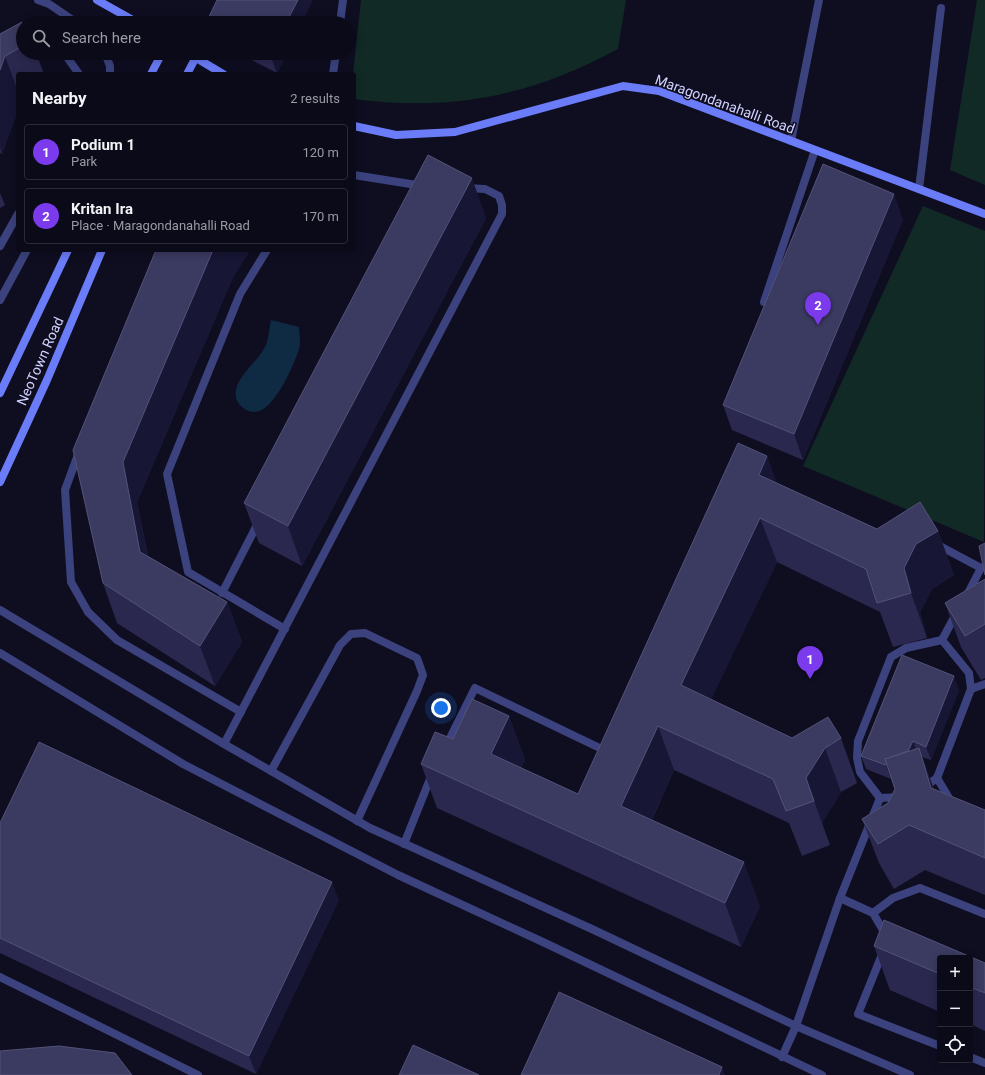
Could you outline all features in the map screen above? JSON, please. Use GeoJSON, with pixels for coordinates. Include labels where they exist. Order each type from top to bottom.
{"type":"FeatureCollection","features":[{"type":"Feature","properties":{"kind":"street"},"geometry":{"type":"LineString","coordinates":[[38,0],[49,4],[67,16]]}},
{"type":"Feature","properties":{"kind":"street"},"geometry":{"type":"LineString","coordinates":[[98,0],[126,16]]}},
{"type":"Feature","properties":{"kind":"street"},"geometry":{"type":"LineString","coordinates":[[341,16],[343,0]]}},
{"type":"Feature","properties":{"kind":"street"},"geometry":{"type":"LineString","coordinates":[[791,141],[818,0]]}},
{"type":"Feature","properties":{"kind":"street"},"geometry":{"type":"LineString","coordinates":[[919,189],[940,8]]}},
{"type":"Feature","properties":{"kind":"street"},"geometry":{"type":"LineString","coordinates":[[69,60],[78,72]]}},
{"type":"Feature","properties":{"kind":"street"},"geometry":{"type":"LineString","coordinates":[[108,60],[110,72]]}},
{"type":"Feature","properties":{"kind":"street"},"geometry":{"type":"LineString","coordinates":[[152,72],[158,60]]}},
{"type":"Feature","properties":{"kind":"street"},"geometry":{"type":"LineString","coordinates":[[188,72],[191,60]]}},
{"type":"Feature","properties":{"kind":"street"},"geometry":{"type":"LineString","coordinates":[[200,60],[220,72]]}},
{"type":"Feature","properties":{"kind":"street"},"geometry":{"type":"LineString","coordinates":[[333,72],[335,60]]}},
{"type":"Feature","properties":{"kind":"street","name":"Maragondanahalli Road"},"geometry":{"type":"LineString","coordinates":[[356,126],[396,135],[456,132],[622,86],[659,91],[985,214]]}},
{"type":"Feature","properties":{"kind":"street"},"geometry":{"type":"LineString","coordinates":[[764,302],[815,150]]}},
{"type":"Feature","properties":{"kind":"street"},"geometry":{"type":"LineString","coordinates":[[356,175],[428,189]]}},
{"type":"Feature","properties":{"kind":"street"},"geometry":{"type":"LineString","coordinates":[[224,744],[502,214],[502,205],[499,196],[485,189],[456,188]]}},
{"type":"Feature","properties":{"kind":"street"},"geometry":{"type":"LineString","coordinates":[[0,246],[16,218]]}},
{"type":"Feature","properties":{"kind":"street"},"geometry":{"type":"LineString","coordinates":[[0,300],[26,252]]}},
{"type":"Feature","properties":{"kind":"street","name":"NeoTown Road"},"geometry":{"type":"LineString","coordinates":[[0,393],[67,252]]}},
{"type":"Feature","properties":{"kind":"street","name":"NeoTown Road"},"geometry":{"type":"LineString","coordinates":[[0,482],[48,380],[101,252]]}},
{"type":"Feature","properties":{"kind":"street"},"geometry":{"type":"LineString","coordinates":[[265,252],[240,294],[167,474],[188,572],[285,629]]}},
{"type":"Feature","properties":{"kind":"street"},"geometry":{"type":"LineString","coordinates":[[83,440],[65,490],[71,582],[88,612],[117,640],[241,712]]}},
{"type":"Feature","properties":{"kind":"street"},"geometry":{"type":"LineString","coordinates":[[222,593],[262,515]]}},
{"type":"Feature","properties":{"kind":"street"},"geometry":{"type":"LineString","coordinates":[[880,798],[860,772],[857,758],[858,741],[892,657],[906,648],[942,640],[983,568],[930,542]]}},
{"type":"Feature","properties":{"kind":"street"},"geometry":{"type":"LineString","coordinates":[[0,610],[271,772],[357,821],[404,844],[594,930],[796,1026],[910,1075]]}},
{"type":"Feature","properties":{"kind":"street"},"geometry":{"type":"LineString","coordinates":[[271,772],[340,644],[351,634],[365,633],[417,658],[423,675],[357,821]]}},
{"type":"Feature","properties":{"kind":"street"},"geometry":{"type":"LineString","coordinates":[[880,798],[914,794],[937,778],[971,689],[969,673],[942,640]]}},
{"type":"Feature","properties":{"kind":"street"},"geometry":{"type":"LineString","coordinates":[[0,653],[190,768],[398,875],[545,942],[822,1075]]}},
{"type":"Feature","properties":{"kind":"street"},"geometry":{"type":"LineString","coordinates":[[971,689],[985,684]]}},
{"type":"Feature","properties":{"kind":"street"},"geometry":{"type":"LineString","coordinates":[[442,754],[474,688],[614,755],[618,748]]}},
{"type":"Feature","properties":{"kind":"street"},"geometry":{"type":"LineString","coordinates":[[404,844],[436,767]]}},
{"type":"Feature","properties":{"kind":"street"},"geometry":{"type":"LineString","coordinates":[[937,778],[957,810]]}},
{"type":"Feature","properties":{"kind":"street"},"geometry":{"type":"LineString","coordinates":[[782,1057],[796,1026],[840,898],[880,798]]}},
{"type":"Feature","properties":{"kind":"street"},"geometry":{"type":"LineString","coordinates":[[873,913],[893,898],[920,888],[985,914]]}},
{"type":"Feature","properties":{"kind":"street"},"geometry":{"type":"LineString","coordinates":[[840,898],[873,913],[892,941],[858,1014],[937,1045]]}},
{"type":"Feature","properties":{"kind":"street"},"geometry":{"type":"LineString","coordinates":[[0,977],[198,1075]]}},
{"type":"Feature","properties":{"kind":"street"},"geometry":{"type":"LineString","coordinates":[[973,1058],[985,1063]]}},
{"type":"Feature","properties":{"kind":"green space"},"geometry":{"type":"Polygon","coordinates":[[[361,0],[626,0],[618,49],[586,65],[554,78],[522,89],[490,96],[458,101],[424,103],[390,103],[356,99],[356,72],[353,72],[355,60],[356,60],[361,0]]]}},
{"type":"Feature","properties":{"kind":"green space"},"geometry":{"type":"Polygon","coordinates":[[[977,0],[985,0],[985,185],[950,170],[977,0]]]}},
{"type":"Feature","properties":{"kind":"green space"},"geometry":{"type":"Polygon","coordinates":[[[923,206],[985,231],[984,542],[803,466],[923,206]]]}},
{"type":"Feature","properties":{"kind":"water"},"geometry":{"type":"Polygon","coordinates":[[[271,320],[299,327],[300,347],[288,376],[276,396],[262,410],[255,412],[244,409],[239,404],[236,396],[236,389],[239,381],[265,347],[271,320]]]}},
{"type":"Feature","properties":{"kind":"building"},"geometry":{"type":"Polygon","coordinates":[[[217,0],[298,0],[290,16],[209,16],[217,0]]]}},
{"type":"Feature","properties":{"kind":"building"},"geometry":{"type":"Polygon","coordinates":[[[16,25],[16,50],[5,56],[0,70],[0,34],[16,25]]]}},
{"type":"Feature","properties":{"kind":"building"},"geometry":{"type":"Polygon","coordinates":[[[428,155],[472,178],[288,526],[244,503],[428,155]]]}},
{"type":"Feature","properties":{"kind":"building"},"geometry":{"type":"Polygon","coordinates":[[[823,164],[894,194],[794,434],[723,405],[823,164]]]}},
{"type":"Feature","properties":{"kind":"building"},"geometry":{"type":"Polygon","coordinates":[[[155,252],[212,252],[123,462],[140,552],[227,602],[200,646],[103,583],[73,450],[155,252]]]}},
{"type":"Feature","properties":{"kind":"building"},"geometry":{"type":"Polygon","coordinates":[[[738,443],[767,456],[759,475],[877,529],[920,502],[938,531],[916,544],[904,568],[911,593],[877,603],[866,569],[760,518],[681,685],[792,738],[828,717],[841,738],[825,748],[806,778],[814,801],[786,811],[773,779],[658,726],[621,806],[744,862],[725,903],[421,764],[435,732],[453,739],[472,699],[509,716],[491,754],[578,794],[738,443]]]}},
{"type":"Feature","properties":{"kind":"building"},"geometry":{"type":"Polygon","coordinates":[[[985,543],[985,575],[979,546],[985,543]]]}},
{"type":"Feature","properties":{"kind":"building"},"geometry":{"type":"Polygon","coordinates":[[[985,579],[985,624],[965,636],[945,603],[985,579]]]}},
{"type":"Feature","properties":{"kind":"building"},"geometry":{"type":"Polygon","coordinates":[[[902,655],[954,676],[926,747],[913,741],[908,751],[885,759],[887,763],[886,765],[861,756],[902,655]]]}},
{"type":"Feature","properties":{"kind":"building"},"geometry":{"type":"Polygon","coordinates":[[[39,742],[332,882],[249,1056],[0,938],[0,823],[39,742]]]}},
{"type":"Feature","properties":{"kind":"building"},"geometry":{"type":"Polygon","coordinates":[[[919,748],[931,788],[985,810],[985,858],[909,825],[878,844],[862,819],[888,803],[895,789],[885,759],[919,748]]]}},
{"type":"Feature","properties":{"kind":"building"},"geometry":{"type":"Polygon","coordinates":[[[884,920],[966,955],[937,955],[937,973],[874,946],[884,920]]]}},
{"type":"Feature","properties":{"kind":"building"},"geometry":{"type":"Polygon","coordinates":[[[973,958],[985,963],[985,993],[973,988],[973,958]]]}},
{"type":"Feature","properties":{"kind":"building"},"geometry":{"type":"Polygon","coordinates":[[[559,992],[722,1067],[719,1075],[521,1075],[559,992]]]}},
{"type":"Feature","properties":{"kind":"building"},"geometry":{"type":"Polygon","coordinates":[[[413,1045],[479,1075],[399,1075],[413,1045]]]}},
{"type":"Feature","properties":{"kind":"building"},"geometry":{"type":"Polygon","coordinates":[[[59,1046],[115,1053],[132,1075],[0,1075],[0,1051],[59,1046]]]}},
{"type":"Feature","properties":{"kind":"place","name":"Kritan Ira"},"geometry":{"type":"Point","coordinates":[818,325]}},
{"type":"Feature","properties":{"kind":"place","name":"Podium 1"},"geometry":{"type":"Point","coordinates":[810,679]}}]}
